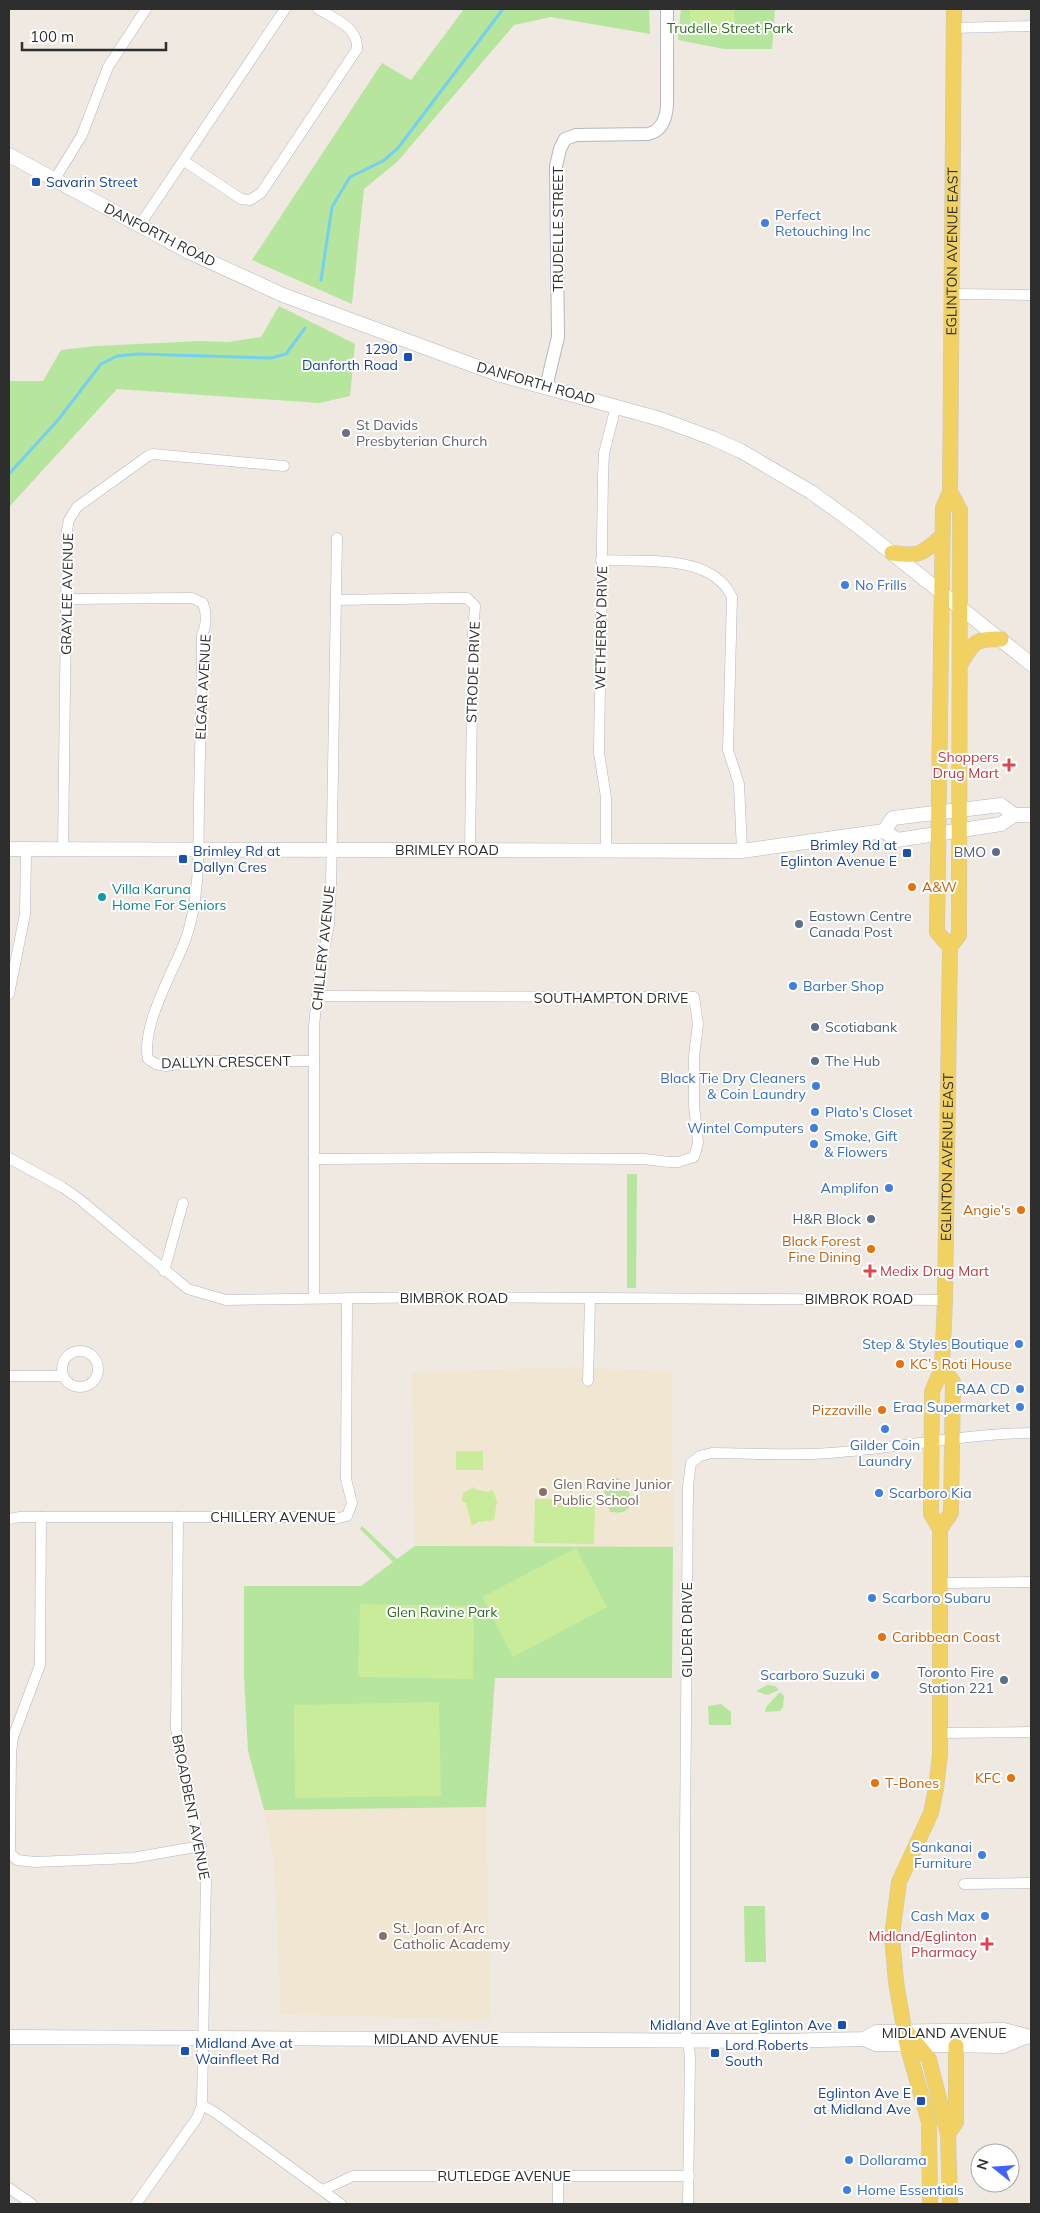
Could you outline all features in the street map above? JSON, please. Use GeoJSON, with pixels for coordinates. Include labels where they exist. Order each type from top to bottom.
{"type":"FeatureCollection","features":[{"type":"Feature","properties":{"kind":"main road","name":"EGLINTON AVENUE EAST"},"geometry":{"type":"LineString","coordinates":[[950,947],[938,932],[942,536],[943,508],[950,492],[954,9]]}},
{"type":"Feature","properties":{"kind":"main road","name":"DANFORTH ROAD"},"geometry":{"type":"LineString","coordinates":[[9,155],[189,252],[298,301],[497,374],[676,424],[741,451],[824,501],[960,606],[1031,664]]}},
{"type":"Feature","properties":{"kind":"main road","name":"EGLINTON AVENUE EAST"},"geometry":{"type":"LineString","coordinates":[[930,2204],[929,2122],[896,1982],[892,1920],[900,1882],[931,1813],[938,1772],[940,1733],[940,1529],[931,1514],[932,1392],[942,1368],[945,1300],[950,947],[960,935],[960,510],[950,492]]}},
{"type":"Feature","properties":{"kind":"main road"},"geometry":{"type":"LineString","coordinates":[[892,553],[914,556],[926,551],[942,536]]}},
{"type":"Feature","properties":{"kind":"main road"},"geometry":{"type":"LineString","coordinates":[[960,666],[974,642],[982,639],[1001,639]]}},
{"type":"Feature","properties":{"kind":"main road","name":"BRIMLEY ROAD"},"geometry":{"type":"LineString","coordinates":[[884,831],[894,818],[1001,805],[1014,815]]}},
{"type":"Feature","properties":{"kind":"main road","name":"BRIMLEY ROAD"},"geometry":{"type":"LineString","coordinates":[[9,849],[742,851],[884,831],[897,840],[1001,824],[1014,815],[1031,815]]}},
{"type":"Feature","properties":{"kind":"main road","name":"EGLINTON AVENUE EAST"},"geometry":{"type":"LineString","coordinates":[[940,1529],[952,1513],[952,1382],[942,1368]]}},
{"type":"Feature","properties":{"kind":"main road","name":"MIDLAND AVENUE"},"geometry":{"type":"LineString","coordinates":[[911,2041],[1004,2030],[1028,2037]]}},
{"type":"Feature","properties":{"kind":"main road","name":"MIDLAND AVENUE"},"geometry":{"type":"LineString","coordinates":[[9,2038],[780,2041],[864,2038],[877,2032],[911,2041],[956,2046],[1003,2046],[1028,2037]]}},
{"type":"Feature","properties":{"kind":"main road","name":"EGLINTON AVENUE EAST"},"geometry":{"type":"LineString","coordinates":[[911,2041],[929,2059],[948,2134],[950,2204]]}},
{"type":"Feature","properties":{"kind":"main road","name":"EGLINTON AVENUE EAST"},"geometry":{"type":"LineString","coordinates":[[948,2134],[956,2122],[956,2046]]}},
{"type":"Feature","properties":{"kind":"street"},"geometry":{"type":"LineString","coordinates":[[55,179],[82,135],[108,67],[146,9]]}},
{"type":"Feature","properties":{"kind":"street"},"geometry":{"type":"LineString","coordinates":[[139,226],[285,9]]}},
{"type":"Feature","properties":{"kind":"street"},"geometry":{"type":"LineString","coordinates":[[184,161],[241,199],[250,200],[261,193],[357,49],[358,43],[352,31],[318,9]]}},
{"type":"Feature","properties":{"kind":"street","name":"TRUDELLE STREET"},"geometry":{"type":"LineString","coordinates":[[546,387],[558,337],[556,166],[560,150],[565,139],[576,135],[648,134],[655,133],[661,126],[667,108],[666,9]]}},
{"type":"Feature","properties":{"kind":"street"},"geometry":{"type":"LineString","coordinates":[[954,28],[1031,26]]}},
{"type":"Feature","properties":{"kind":"street"},"geometry":{"type":"LineString","coordinates":[[952,294],[1031,294]]}},
{"type":"Feature","properties":{"kind":"street","name":"WETHERBY DRIVE"},"geometry":{"type":"LineString","coordinates":[[606,851],[606,797],[599,753],[601,560],[604,453],[616,406]]}},
{"type":"Feature","properties":{"kind":"street","name":"GRAYLEE AVENUE"},"geometry":{"type":"LineString","coordinates":[[63,849],[67,530],[70,515],[148,456],[165,455],[284,466]]}},
{"type":"Feature","properties":{"kind":"street","name":"CHILLERY AVENUE"},"geometry":{"type":"LineString","coordinates":[[314,1298],[314,1061],[317,996],[328,924],[332,850],[337,538]]}},
{"type":"Feature","properties":{"kind":"street"},"geometry":{"type":"LineString","coordinates":[[601,560],[670,562],[703,570],[723,582],[732,597],[728,750],[738,784],[742,851]]}},
{"type":"Feature","properties":{"kind":"street","name":"ELGAR AVENUE"},"geometry":{"type":"LineString","coordinates":[[67,599],[192,598],[203,603],[206,619],[202,635],[198,849]]}},
{"type":"Feature","properties":{"kind":"street","name":"STRODE DRIVE"},"geometry":{"type":"LineString","coordinates":[[336,600],[467,598],[475,606],[472,643],[470,850]]}},
{"type":"Feature","properties":{"kind":"street"},"geometry":{"type":"LineString","coordinates":[[9,994],[25,914],[26,849]]}},
{"type":"Feature","properties":{"kind":"street","name":"DALLYN CRESCENT"},"geometry":{"type":"LineString","coordinates":[[198,849],[192,917],[185,941],[163,989],[146,1050],[148,1059],[156,1064],[166,1066],[198,1060],[314,1061]]}},
{"type":"Feature","properties":{"kind":"street","name":"SOUTHAMPTON DRIVE"},"geometry":{"type":"LineString","coordinates":[[314,1159],[644,1159],[678,1162],[694,1157],[698,1143],[694,1105],[694,1056],[698,1024],[694,997],[317,996]]}},
{"type":"Feature","properties":{"kind":"street","name":"BIMBROK ROAD"},"geometry":{"type":"LineString","coordinates":[[9,1158],[62,1186],[188,1289],[226,1300],[347,1298],[945,1300]]}},
{"type":"Feature","properties":{"kind":"street"},"geometry":{"type":"LineString","coordinates":[[164,1271],[183,1204]]}},
{"type":"Feature","properties":{"kind":"street","name":"CHILLERY AVENUE"},"geometry":{"type":"LineString","coordinates":[[9,1519],[41,1517],[178,1517],[334,1519],[347,1516],[352,1503],[346,1479],[347,1298]]}},
{"type":"Feature","properties":{"kind":"street"},"geometry":{"type":"LineString","coordinates":[[588,1381],[590,1299]]}},
{"type":"Feature","properties":{"kind":"street"},"geometry":{"type":"LineString","coordinates":[[9,1376],[63,1376]]}},
{"type":"Feature","properties":{"kind":"street"},"geometry":{"type":"LineString","coordinates":[[931,1442],[964,1436],[1031,1433]]}},
{"type":"Feature","properties":{"kind":"street","name":"GILDER DRIVE"},"geometry":{"type":"LineString","coordinates":[[689,2040],[685,2025],[685,1836],[688,1486],[691,1463],[700,1456],[712,1453],[828,1453],[931,1442]]}},
{"type":"Feature","properties":{"kind":"street"},"geometry":{"type":"LineString","coordinates":[[41,1517],[40,1665],[12,1745],[10,1853],[17,1860],[34,1862],[132,1858],[200,1846]]}},
{"type":"Feature","properties":{"kind":"street","name":"BROADBENT AVENUE"},"geometry":{"type":"LineString","coordinates":[[178,1517],[176,1728],[206,1878],[202,2105]]}},
{"type":"Feature","properties":{"kind":"street"},"geometry":{"type":"LineString","coordinates":[[940,1583],[1031,1582]]}},
{"type":"Feature","properties":{"kind":"street"},"geometry":{"type":"LineString","coordinates":[[940,1733],[1031,1732]]}},
{"type":"Feature","properties":{"kind":"street"},"geometry":{"type":"LineString","coordinates":[[964,1884],[1031,1883]]}},
{"type":"Feature","properties":{"kind":"street"},"geometry":{"type":"LineString","coordinates":[[688,2204],[689,2040]]}},
{"type":"Feature","properties":{"kind":"street"},"geometry":{"type":"LineString","coordinates":[[136,2204],[197,2118],[202,2105],[341,2204]]}},
{"type":"Feature","properties":{"kind":"street","name":"RUTLEDGE AVENUE"},"geometry":{"type":"LineString","coordinates":[[323,2190],[353,2176],[689,2176]]}},
{"type":"Feature","properties":{"kind":"street"},"geometry":{"type":"LineString","coordinates":[[558,2176],[558,2204]]}},
{"type":"Feature","properties":{"kind":"street"},"geometry":{"type":"LineString","coordinates":[[9,2188],[32,2204]]}},
{"type":"Feature","properties":{"kind":"shaded area","name":"Glen Ravine Junior Public School"},"geometry":{"type":"Polygon","coordinates":[[[569,1367],[672,1372],[673,1547],[415,1546],[412,1373],[569,1367]]]}},
{"type":"Feature","properties":{"kind":"shaded area","name":"St. Joan of Arc Catholic Academy"},"geometry":{"type":"Polygon","coordinates":[[[486,1807],[490,2020],[281,2014],[274,1858],[264,1810],[486,1807]]]}},
{"type":"Feature","properties":{"kind":"green space"},"geometry":{"type":"Polygon","coordinates":[[[464,9],[649,9],[650,34],[551,17],[514,25],[397,162],[364,189],[352,304],[252,260],[382,63],[411,80],[464,9]]]}},
{"type":"Feature","properties":{"kind":"green space","name":"Trudelle Street Park"},"geometry":{"type":"Polygon","coordinates":[[[681,9],[775,9],[772,49],[724,49],[678,40],[681,9]]]}},
{"type":"Feature","properties":{"kind":"green space"},"geometry":{"type":"Polygon","coordinates":[[[690,9],[734,9],[734,29],[690,29],[690,9]]]}},
{"type":"Feature","properties":{"kind":"green space"},"geometry":{"type":"Polygon","coordinates":[[[279,306],[355,344],[350,396],[319,403],[117,389],[9,507],[9,381],[43,381],[61,350],[96,346],[200,341],[228,342],[261,337],[279,306]]]}},
{"type":"Feature","properties":{"kind":"green space"},"geometry":{"type":"Polygon","coordinates":[[[627,1174],[637,1174],[636,1288],[627,1288],[627,1174]]]}},
{"type":"Feature","properties":{"kind":"green space"},"geometry":{"type":"Polygon","coordinates":[[[456,1451],[483,1451],[483,1470],[456,1470],[456,1451]]]}},
{"type":"Feature","properties":{"kind":"green space"},"geometry":{"type":"Polygon","coordinates":[[[614,1477],[619,1479],[627,1488],[631,1499],[628,1509],[623,1512],[610,1512],[603,1488],[614,1477]]]}},
{"type":"Feature","properties":{"kind":"green space"},"geometry":{"type":"Polygon","coordinates":[[[474,1487],[477,1490],[489,1492],[492,1489],[497,1501],[494,1520],[478,1522],[472,1526],[466,1503],[462,1502],[463,1493],[474,1487]]]}},
{"type":"Feature","properties":{"kind":"green space"},"geometry":{"type":"Polygon","coordinates":[[[535,1499],[595,1500],[594,1544],[534,1543],[535,1499]]]}},
{"type":"Feature","properties":{"kind":"green space","name":"Glen Ravine Park"},"geometry":{"type":"Polygon","coordinates":[[[362,1526],[397,1559],[415,1546],[673,1547],[672,1678],[495,1678],[486,1807],[264,1810],[248,1751],[244,1677],[244,1586],[361,1586],[393,1562],[360,1529],[362,1526]]]}},
{"type":"Feature","properties":{"kind":"green space"},"geometry":{"type":"Polygon","coordinates":[[[576,1548],[607,1607],[513,1657],[482,1597],[576,1548]]]}},
{"type":"Feature","properties":{"kind":"green space"},"geometry":{"type":"Polygon","coordinates":[[[360,1604],[474,1606],[473,1679],[358,1677],[360,1604]]]}},
{"type":"Feature","properties":{"kind":"green space"},"geometry":{"type":"Polygon","coordinates":[[[767,1685],[775,1686],[779,1690],[767,1695],[756,1691],[767,1685]]]}},
{"type":"Feature","properties":{"kind":"green space"},"geometry":{"type":"Polygon","coordinates":[[[780,1692],[784,1696],[783,1707],[780,1711],[765,1712],[766,1707],[780,1692]]]}},
{"type":"Feature","properties":{"kind":"green space"},"geometry":{"type":"Polygon","coordinates":[[[439,1702],[441,1796],[295,1798],[294,1705],[439,1702]]]}},
{"type":"Feature","properties":{"kind":"green space"},"geometry":{"type":"Polygon","coordinates":[[[721,1704],[731,1712],[731,1725],[709,1725],[708,1706],[721,1704]]]}},
{"type":"Feature","properties":{"kind":"green space"},"geometry":{"type":"Polygon","coordinates":[[[744,1906],[765,1906],[766,1962],[745,1962],[744,1906]]]}},
{"type":"Feature","properties":{"kind":"waterway"},"geometry":{"type":"LineString","coordinates":[[321,280],[332,207],[350,177],[383,161],[398,148],[503,9]]}},
{"type":"Feature","properties":{"kind":"waterway"},"geometry":{"type":"LineString","coordinates":[[9,474],[58,420],[101,364],[117,356],[138,354],[271,358],[286,354],[305,328]]}},
{"type":"Feature","properties":{"kind":"place","name":"Savarin Street"},"geometry":{"type":"Point","coordinates":[36,182]}},
{"type":"Feature","properties":{"kind":"place","name":"Perfect Retouching Inc"},"geometry":{"type":"Point","coordinates":[765,223]}},
{"type":"Feature","properties":{"kind":"place","name":"1290 Danforth Road"},"geometry":{"type":"Point","coordinates":[408,357]}},
{"type":"Feature","properties":{"kind":"place","name":"St Davids Presbyterian Church"},"geometry":{"type":"Point","coordinates":[346,433]}},
{"type":"Feature","properties":{"kind":"place","name":"No Frills"},"geometry":{"type":"Point","coordinates":[845,585]}},
{"type":"Feature","properties":{"kind":"place","name":"Shoppers Drug Mart"},"geometry":{"type":"Point","coordinates":[1009,765]}},
{"type":"Feature","properties":{"kind":"place","name":"BMO"},"geometry":{"type":"Point","coordinates":[996,852]}},
{"type":"Feature","properties":{"kind":"place","name":"Brimley Rd at Eglinton Avenue E"},"geometry":{"type":"Point","coordinates":[907,853]}},
{"type":"Feature","properties":{"kind":"place","name":"Brimley Rd at Dallyn Cres"},"geometry":{"type":"Point","coordinates":[183,859]}},
{"type":"Feature","properties":{"kind":"place","name":"A&W"},"geometry":{"type":"Point","coordinates":[912,887]}},
{"type":"Feature","properties":{"kind":"place","name":"Villa Karuna Home For Seniors"},"geometry":{"type":"Point","coordinates":[102,897]}},
{"type":"Feature","properties":{"kind":"place","name":"Eastown Centre Canada Post"},"geometry":{"type":"Point","coordinates":[799,924]}},
{"type":"Feature","properties":{"kind":"place","name":"Barber Shop"},"geometry":{"type":"Point","coordinates":[793,986]}},
{"type":"Feature","properties":{"kind":"place","name":"Scotiabank"},"geometry":{"type":"Point","coordinates":[815,1027]}},
{"type":"Feature","properties":{"kind":"place","name":"The Hub"},"geometry":{"type":"Point","coordinates":[815,1061]}},
{"type":"Feature","properties":{"kind":"place","name":"Black Tie Dry Cleaners & Coin Laundry"},"geometry":{"type":"Point","coordinates":[816,1086]}},
{"type":"Feature","properties":{"kind":"place","name":"Plato's Closet"},"geometry":{"type":"Point","coordinates":[815,1112]}},
{"type":"Feature","properties":{"kind":"place","name":"Wintel Computers"},"geometry":{"type":"Point","coordinates":[814,1128]}},
{"type":"Feature","properties":{"kind":"place","name":"Smoke, Gift & Flowers"},"geometry":{"type":"Point","coordinates":[814,1144]}},
{"type":"Feature","properties":{"kind":"place","name":"Amplifon"},"geometry":{"type":"Point","coordinates":[889,1188]}},
{"type":"Feature","properties":{"kind":"place","name":"Angie's"},"geometry":{"type":"Point","coordinates":[1021,1210]}},
{"type":"Feature","properties":{"kind":"place","name":"H&R Block"},"geometry":{"type":"Point","coordinates":[871,1219]}},
{"type":"Feature","properties":{"kind":"place","name":"Black Forest Fine Dining"},"geometry":{"type":"Point","coordinates":[871,1249]}},
{"type":"Feature","properties":{"kind":"place","name":"Medix Drug Mart"},"geometry":{"type":"Point","coordinates":[870,1271]}},
{"type":"Feature","properties":{"kind":"place","name":"Step & Styles Boutique"},"geometry":{"type":"Point","coordinates":[1019,1344]}},
{"type":"Feature","properties":{"kind":"place","name":"KC’s Roti House"},"geometry":{"type":"Point","coordinates":[900,1364]}},
{"type":"Feature","properties":{"kind":"place","name":"RAA CD"},"geometry":{"type":"Point","coordinates":[1020,1389]}},
{"type":"Feature","properties":{"kind":"place","name":"Eraa Supermarket"},"geometry":{"type":"Point","coordinates":[1020,1407]}},
{"type":"Feature","properties":{"kind":"place","name":"Pizzaville"},"geometry":{"type":"Point","coordinates":[882,1410]}},
{"type":"Feature","properties":{"kind":"place","name":"Gilder Coin Laundry"},"geometry":{"type":"Point","coordinates":[885,1429]}},
{"type":"Feature","properties":{"kind":"place","name":"Glen Ravine Junior Public School"},"geometry":{"type":"Point","coordinates":[543,1492]}},
{"type":"Feature","properties":{"kind":"place","name":"Scarboro Kia"},"geometry":{"type":"Point","coordinates":[879,1493]}},
{"type":"Feature","properties":{"kind":"place","name":"Scarboro Subaru"},"geometry":{"type":"Point","coordinates":[872,1598]}},
{"type":"Feature","properties":{"kind":"place","name":"Caribbean Coast"},"geometry":{"type":"Point","coordinates":[882,1637]}},
{"type":"Feature","properties":{"kind":"place","name":"Scarboro Suzuki"},"geometry":{"type":"Point","coordinates":[875,1675]}},
{"type":"Feature","properties":{"kind":"place","name":"Toronto Fire Station 221"},"geometry":{"type":"Point","coordinates":[1004,1680]}},
{"type":"Feature","properties":{"kind":"place","name":"KFC"},"geometry":{"type":"Point","coordinates":[1011,1778]}},
{"type":"Feature","properties":{"kind":"place","name":"T-Bones"},"geometry":{"type":"Point","coordinates":[875,1783]}},
{"type":"Feature","properties":{"kind":"place","name":"Sankanai Furniture"},"geometry":{"type":"Point","coordinates":[982,1855]}},
{"type":"Feature","properties":{"kind":"place","name":"Cash Max"},"geometry":{"type":"Point","coordinates":[985,1916]}},
{"type":"Feature","properties":{"kind":"place","name":"St. Joan of Arc Catholic Academy"},"geometry":{"type":"Point","coordinates":[383,1936]}},
{"type":"Feature","properties":{"kind":"place","name":"Midland/Eglinton Pharmacy"},"geometry":{"type":"Point","coordinates":[987,1944]}},
{"type":"Feature","properties":{"kind":"place","name":"Midland Ave at Eglinton Ave"},"geometry":{"type":"Point","coordinates":[842,2025]}},
{"type":"Feature","properties":{"kind":"place","name":"Midland Ave at Wainfleet Rd"},"geometry":{"type":"Point","coordinates":[185,2051]}},
{"type":"Feature","properties":{"kind":"place","name":"Lord Roberts South"},"geometry":{"type":"Point","coordinates":[715,2053]}},
{"type":"Feature","properties":{"kind":"place","name":"Eglinton Ave E at Midland Ave"},"geometry":{"type":"Point","coordinates":[921,2101]}},
{"type":"Feature","properties":{"kind":"place","name":"Dollarama"},"geometry":{"type":"Point","coordinates":[849,2160]}},
{"type":"Feature","properties":{"kind":"place","name":"Home Essentials"},"geometry":{"type":"Point","coordinates":[847,2190]}}]}
